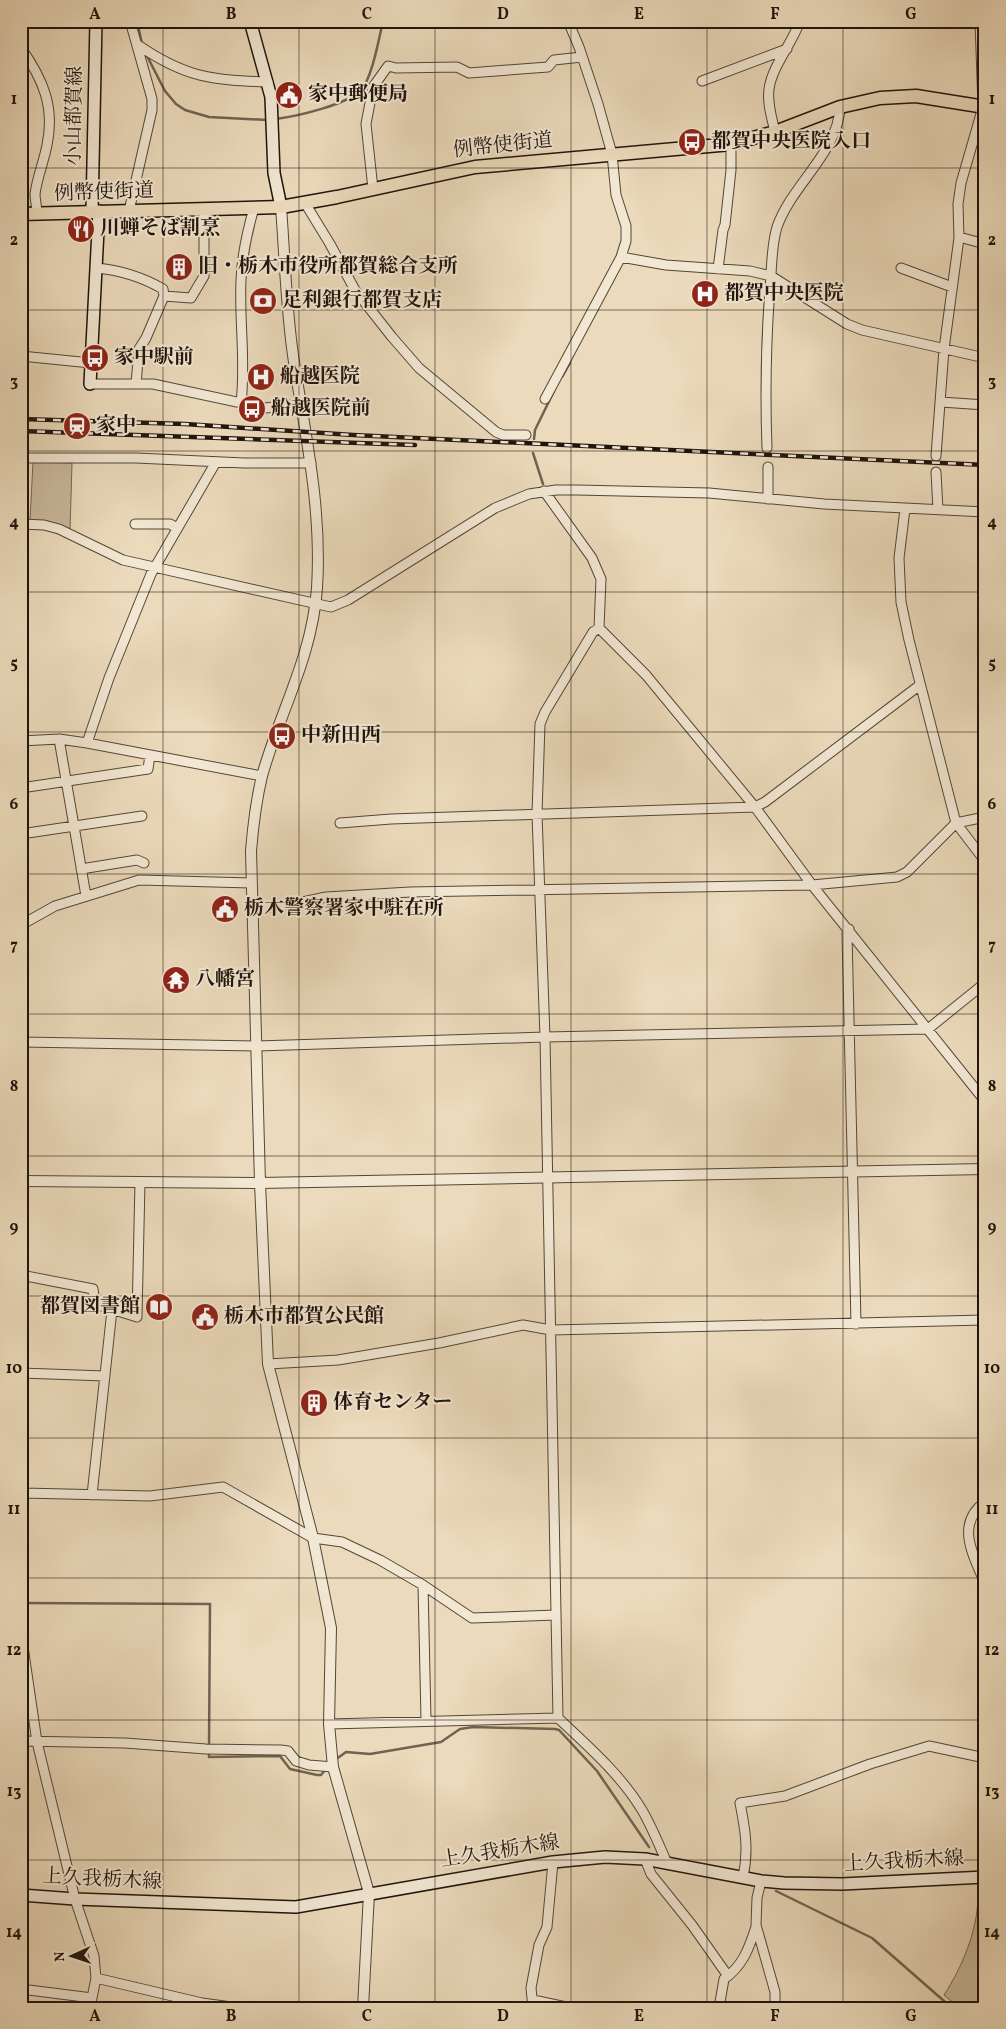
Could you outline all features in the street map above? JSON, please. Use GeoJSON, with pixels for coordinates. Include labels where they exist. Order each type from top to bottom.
{"type":"FeatureCollection","features":[{"type":"Feature","properties":{"kind":"main road","name":"小山都賀線"},"geometry":{"type":"LineString","coordinates":[[90,384],[96,268],[96,21]]}},
{"type":"Feature","properties":{"kind":"main road"},"geometry":{"type":"LineString","coordinates":[[250,21],[268,82],[273,114],[274,172],[281,207]]}},
{"type":"Feature","properties":{"kind":"main road","name":"例幣使街道"},"geometry":{"type":"LineString","coordinates":[[21,214],[281,207],[475,167],[731,144],[775,132],[840,107],[880,98],[898,96],[933,98],[984,107]]}},
{"type":"Feature","properties":{"kind":"main road","name":"上久我栃木線"},"geometry":{"type":"LineString","coordinates":[[21,1895],[75,1899],[296,1907],[553,1862],[605,1857],[667,1862],[761,1881],[792,1883],[842,1884],[985,1877]]}},
{"type":"Feature","properties":{"kind":"street"},"geometry":{"type":"LineString","coordinates":[[21,24],[30,21]]}},
{"type":"Feature","properties":{"kind":"street"},"geometry":{"type":"LineString","coordinates":[[129,211],[152,110],[152,99],[130,21]]}},
{"type":"Feature","properties":{"kind":"street"},"geometry":{"type":"LineString","coordinates":[[545,400],[621,258],[626,242],[626,226],[615,190],[612,154],[598,104],[568,21]]}},
{"type":"Feature","properties":{"kind":"street"},"geometry":{"type":"LineString","coordinates":[[775,132],[769,105],[769,88],[775,69],[795,36],[800,21]]}},
{"type":"Feature","properties":{"kind":"street"},"geometry":{"type":"LineString","coordinates":[[936,456],[944,349],[959,237],[958,204],[961,183],[984,107],[980,21]]}},
{"type":"Feature","properties":{"kind":"street"},"geometry":{"type":"LineString","coordinates":[[138,45],[159,59],[187,73],[222,80],[268,82]]}},
{"type":"Feature","properties":{"kind":"street"},"geometry":{"type":"LineString","coordinates":[[21,48],[39,75],[48,108],[49,129],[47,144],[35,194],[37,213]]}},
{"type":"Feature","properties":{"kind":"street"},"geometry":{"type":"LineString","coordinates":[[702,81],[787,49]]}},
{"type":"Feature","properties":{"kind":"street"},"geometry":{"type":"LineString","coordinates":[[373,189],[366,124],[373,86],[388,66],[396,68],[457,67],[469,73],[548,67],[554,60],[582,57]]}},
{"type":"Feature","properties":{"kind":"street"},"geometry":{"type":"LineString","coordinates":[[767,448],[765,366],[772,249],[777,228],[786,207],[800,184],[829,145],[837,128],[840,107]]}},
{"type":"Feature","properties":{"kind":"street"},"geometry":{"type":"LineString","coordinates":[[718,269],[723,230],[726,225],[731,170],[731,144]]}},
{"type":"Feature","properties":{"kind":"street"},"geometry":{"type":"LineString","coordinates":[[304,203],[330,244],[355,290],[419,368],[499,434],[526,435]]}},
{"type":"Feature","properties":{"kind":"street"},"geometry":{"type":"LineString","coordinates":[[281,207],[288,309],[311,463],[316,516],[317,578],[315,604],[304,658],[262,776],[253,824],[251,883],[258,1046],[260,1183],[268,1364],[313,1538],[331,1628],[329,1724],[333,1768],[369,1893],[363,2008]]}},
{"type":"Feature","properties":{"kind":"street"},"geometry":{"type":"LineString","coordinates":[[241,403],[241,280],[245,238],[254,208]]}},
{"type":"Feature","properties":{"kind":"street"},"geometry":{"type":"LineString","coordinates":[[164,296],[191,298],[204,276],[204,209]]}},
{"type":"Feature","properties":{"kind":"street"},"geometry":{"type":"LineString","coordinates":[[959,237],[985,244]]}},
{"type":"Feature","properties":{"kind":"street"},"geometry":{"type":"LineString","coordinates":[[621,258],[666,265],[750,270],[771,276],[847,324],[862,330],[985,358]]}},
{"type":"Feature","properties":{"kind":"street"},"geometry":{"type":"LineString","coordinates":[[96,268],[119,270],[163,289],[164,296],[146,338],[139,349],[136,384]]}},
{"type":"Feature","properties":{"kind":"street"},"geometry":{"type":"LineString","coordinates":[[901,268],[952,287]]}},
{"type":"Feature","properties":{"kind":"street"},"geometry":{"type":"LineString","coordinates":[[21,356],[90,363]]}},
{"type":"Feature","properties":{"kind":"street"},"geometry":{"type":"LineString","coordinates":[[90,384],[153,384],[265,408],[301,404]]}},
{"type":"Feature","properties":{"kind":"street"},"geometry":{"type":"LineString","coordinates":[[941,402],[985,404]]}},
{"type":"Feature","properties":{"kind":"street"},"geometry":{"type":"LineString","coordinates":[[21,458],[136,458],[216,462],[311,463]]}},
{"type":"Feature","properties":{"kind":"street"},"geometry":{"type":"LineString","coordinates":[[88,743],[109,678],[155,566],[216,462]]}},
{"type":"Feature","properties":{"kind":"street"},"geometry":{"type":"LineString","coordinates":[[768,467],[768,499]]}},
{"type":"Feature","properties":{"kind":"street"},"geometry":{"type":"LineString","coordinates":[[936,472],[938,510]]}},
{"type":"Feature","properties":{"kind":"street"},"geometry":{"type":"LineString","coordinates":[[544,491],[592,558],[600,579],[599,628],[646,675],[755,807],[812,885],[985,1101]]}},
{"type":"Feature","properties":{"kind":"street"},"geometry":{"type":"LineString","coordinates":[[21,524],[51,526],[123,560],[331,607],[348,600],[495,508],[518,497],[544,491],[709,493],[905,509],[985,512]]}},
{"type":"Feature","properties":{"kind":"street"},"geometry":{"type":"LineString","coordinates":[[905,509],[899,558],[901,602],[920,686],[956,823],[985,860]]}},
{"type":"Feature","properties":{"kind":"street"},"geometry":{"type":"LineString","coordinates":[[135,524],[170,524],[177,528]]}},
{"type":"Feature","properties":{"kind":"street"},"geometry":{"type":"LineString","coordinates":[[558,1718],[545,1037],[537,814],[540,724],[593,632],[599,628]]}},
{"type":"Feature","properties":{"kind":"street"},"geometry":{"type":"LineString","coordinates":[[340,823],[391,819],[755,807],[765,802],[920,686]]}},
{"type":"Feature","properties":{"kind":"street"},"geometry":{"type":"LineString","coordinates":[[21,741],[60,739],[88,743],[262,776]]}},
{"type":"Feature","properties":{"kind":"street"},"geometry":{"type":"LineString","coordinates":[[60,739],[86,896]]}},
{"type":"Feature","properties":{"kind":"street"},"geometry":{"type":"LineString","coordinates":[[21,788],[148,769],[150,755]]}},
{"type":"Feature","properties":{"kind":"street"},"geometry":{"type":"LineString","coordinates":[[21,834],[142,816]]}},
{"type":"Feature","properties":{"kind":"street"},"geometry":{"type":"LineString","coordinates":[[252,910],[326,897],[410,892],[812,885],[897,876],[907,872],[956,823],[985,817]]}},
{"type":"Feature","properties":{"kind":"street"},"geometry":{"type":"LineString","coordinates":[[81,869],[138,860],[144,863]]}},
{"type":"Feature","properties":{"kind":"street"},"geometry":{"type":"LineString","coordinates":[[21,925],[55,906],[134,881],[145,879],[251,883]]}},
{"type":"Feature","properties":{"kind":"street"},"geometry":{"type":"LineString","coordinates":[[849,929],[849,1032],[856,1324]]}},
{"type":"Feature","properties":{"kind":"street"},"geometry":{"type":"LineString","coordinates":[[21,1042],[258,1046],[545,1037],[928,1029],[985,983]]}},
{"type":"Feature","properties":{"kind":"street"},"geometry":{"type":"LineString","coordinates":[[21,1181],[260,1183],[985,1169]]}},
{"type":"Feature","properties":{"kind":"street"},"geometry":{"type":"LineString","coordinates":[[21,1275],[93,1289],[95,1304],[137,1317],[140,1182]]}},
{"type":"Feature","properties":{"kind":"street"},"geometry":{"type":"LineString","coordinates":[[92,1495],[112,1310]]}},
{"type":"Feature","properties":{"kind":"street"},"geometry":{"type":"LineString","coordinates":[[268,1364],[345,1359],[439,1343],[523,1325],[551,1330],[985,1320]]}},
{"type":"Feature","properties":{"kind":"street"},"geometry":{"type":"LineString","coordinates":[[21,1373],[105,1376]]}},
{"type":"Feature","properties":{"kind":"street"},"geometry":{"type":"LineString","coordinates":[[21,1455],[23,1493],[21,1533]]}},
{"type":"Feature","properties":{"kind":"street"},"geometry":{"type":"LineString","coordinates":[[23,1493],[150,1496],[223,1487],[313,1538],[342,1542],[380,1560],[423,1585],[472,1618],[556,1615]]}},
{"type":"Feature","properties":{"kind":"street"},"geometry":{"type":"LineString","coordinates":[[985,1502],[979,1506],[970,1519],[968,1535],[985,1583]]}},
{"type":"Feature","properties":{"kind":"street"},"geometry":{"type":"LineString","coordinates":[[423,1585],[426,1720]]}},
{"type":"Feature","properties":{"kind":"street"},"geometry":{"type":"LineString","coordinates":[[21,1633],[37,1742],[75,1899],[94,1956],[96,1978],[90,2008]]}},
{"type":"Feature","properties":{"kind":"street"},"geometry":{"type":"LineString","coordinates":[[329,1724],[558,1718],[586,1744],[626,1787],[642,1810],[667,1862]]}},
{"type":"Feature","properties":{"kind":"street"},"geometry":{"type":"LineString","coordinates":[[21,1741],[125,1743],[206,1750],[281,1750],[288,1751],[296,1761],[309,1765],[333,1768]]}},
{"type":"Feature","properties":{"kind":"street"},"geometry":{"type":"LineString","coordinates":[[743,1877],[747,1860],[746,1832],[740,1803],[785,1796],[879,1761],[929,1746],[985,1758]]}},
{"type":"Feature","properties":{"kind":"street"},"geometry":{"type":"LineString","coordinates":[[645,1859],[651,1874],[692,1925],[728,1976]]}},
{"type":"Feature","properties":{"kind":"street"},"geometry":{"type":"LineString","coordinates":[[553,1862],[547,1927],[539,1945],[530,1988],[533,2004],[571,2008]]}},
{"type":"Feature","properties":{"kind":"street"},"geometry":{"type":"LineString","coordinates":[[719,2008],[724,1979],[738,1967],[748,1952],[756,1925],[757,1898],[761,1881]]}},
{"type":"Feature","properties":{"kind":"street"},"geometry":{"type":"LineString","coordinates":[[756,1925],[775,1992],[775,2008]]}},
{"type":"Feature","properties":{"kind":"street"},"geometry":{"type":"LineString","coordinates":[[96,1978],[202,2003],[239,2008]]}},
{"type":"Feature","properties":{"kind":"street"},"geometry":{"type":"LineString","coordinates":[[21,1988],[92,1998]]}},
{"type":"Feature","properties":{"kind":"shaded area"},"geometry":{"type":"Polygon","coordinates":[[[33,462],[72,463],[70,531],[58,524],[30,520],[33,462]]]}},
{"type":"Feature","properties":{"kind":"shaded area"},"geometry":{"type":"Polygon","coordinates":[[[981,1802],[985,1802],[985,1851],[982,1851],[981,1802]]]}},
{"type":"Feature","properties":{"kind":"shaded area"},"geometry":{"type":"Polygon","coordinates":[[[985,1896],[985,2003],[967,2008],[958,2006],[944,1995],[957,1973],[972,1936],[978,1898],[985,1896]]]}},
{"type":"Feature","properties":{"kind":"waterway"},"geometry":{"type":"LineString","coordinates":[[137,21],[142,44]]}},
{"type":"Feature","properties":{"kind":"waterway"},"geometry":{"type":"LineString","coordinates":[[276,119],[308,113],[333,105],[344,101],[360,91],[368,78],[383,21]]}},
{"type":"Feature","properties":{"kind":"waterway"},"geometry":{"type":"LineString","coordinates":[[146,54],[165,91],[176,104],[185,110],[209,117],[268,120]]}},
{"type":"Feature","properties":{"kind":"waterway"},"geometry":{"type":"LineString","coordinates":[[562,377],[570,363]]}},
{"type":"Feature","properties":{"kind":"waterway"},"geometry":{"type":"LineString","coordinates":[[534,439],[535,430],[554,391]]}},
{"type":"Feature","properties":{"kind":"waterway"},"geometry":{"type":"LineString","coordinates":[[533,453],[543,484]]}},
{"type":"Feature","properties":{"kind":"waterway"},"geometry":{"type":"LineString","coordinates":[[21,1603],[210,1604],[209,1746]]}},
{"type":"Feature","properties":{"kind":"waterway"},"geometry":{"type":"LineString","coordinates":[[335,1760],[346,1752],[370,1754],[441,1742],[460,1729],[473,1727],[559,1730],[597,1771],[649,1847]]}},
{"type":"Feature","properties":{"kind":"waterway"},"geometry":{"type":"LineString","coordinates":[[209,1752],[209,1757],[280,1756],[290,1769],[317,1775],[321,1775],[326,1769]]}},
{"type":"Feature","properties":{"kind":"waterway"},"geometry":{"type":"LineString","coordinates":[[776,1891],[872,1938],[952,2008]]}},
{"type":"Feature","properties":{"kind":"railway"},"geometry":{"type":"LineString","coordinates":[[21,419],[185,424],[353,435],[985,465]]}},
{"type":"Feature","properties":{"kind":"railway"},"geometry":{"type":"LineString","coordinates":[[21,431],[415,445]]}},
{"type":"Feature","properties":{"kind":"place","name":"家中郵便局"},"geometry":{"type":"Point","coordinates":[289,95]}},
{"type":"Feature","properties":{"kind":"place","name":"都賀中央医院入口"},"geometry":{"type":"Point","coordinates":[692,142]}},
{"type":"Feature","properties":{"kind":"place","name":"川蝉そば割烹"},"geometry":{"type":"Point","coordinates":[81,229]}},
{"type":"Feature","properties":{"kind":"place","name":"旧・栃木市役所都賀総合支所"},"geometry":{"type":"Point","coordinates":[179,267]}},
{"type":"Feature","properties":{"kind":"place","name":"都賀中央医院"},"geometry":{"type":"Point","coordinates":[705,294]}},
{"type":"Feature","properties":{"kind":"place","name":"足利銀行都賀支店"},"geometry":{"type":"Point","coordinates":[263,301]}},
{"type":"Feature","properties":{"kind":"place","name":"家中駅前"},"geometry":{"type":"Point","coordinates":[95,358]}},
{"type":"Feature","properties":{"kind":"place","name":"船越医院"},"geometry":{"type":"Point","coordinates":[261,377]}},
{"type":"Feature","properties":{"kind":"place","name":"船越医院前"},"geometry":{"type":"Point","coordinates":[252,409]}},
{"type":"Feature","properties":{"kind":"place","name":"家中"},"geometry":{"type":"Point","coordinates":[77,426]}},
{"type":"Feature","properties":{"kind":"place","name":"中新田西"},"geometry":{"type":"Point","coordinates":[282,736]}},
{"type":"Feature","properties":{"kind":"place","name":"栃木警察署家中駐在所"},"geometry":{"type":"Point","coordinates":[225,909]}},
{"type":"Feature","properties":{"kind":"place","name":"八幡宮"},"geometry":{"type":"Point","coordinates":[176,980]}},
{"type":"Feature","properties":{"kind":"place","name":"都賀図書館"},"geometry":{"type":"Point","coordinates":[159,1307]}},
{"type":"Feature","properties":{"kind":"place","name":"栃木市都賀公民館"},"geometry":{"type":"Point","coordinates":[205,1317]}},
{"type":"Feature","properties":{"kind":"place","name":"体育センター"},"geometry":{"type":"Point","coordinates":[314,1403]}}]}
